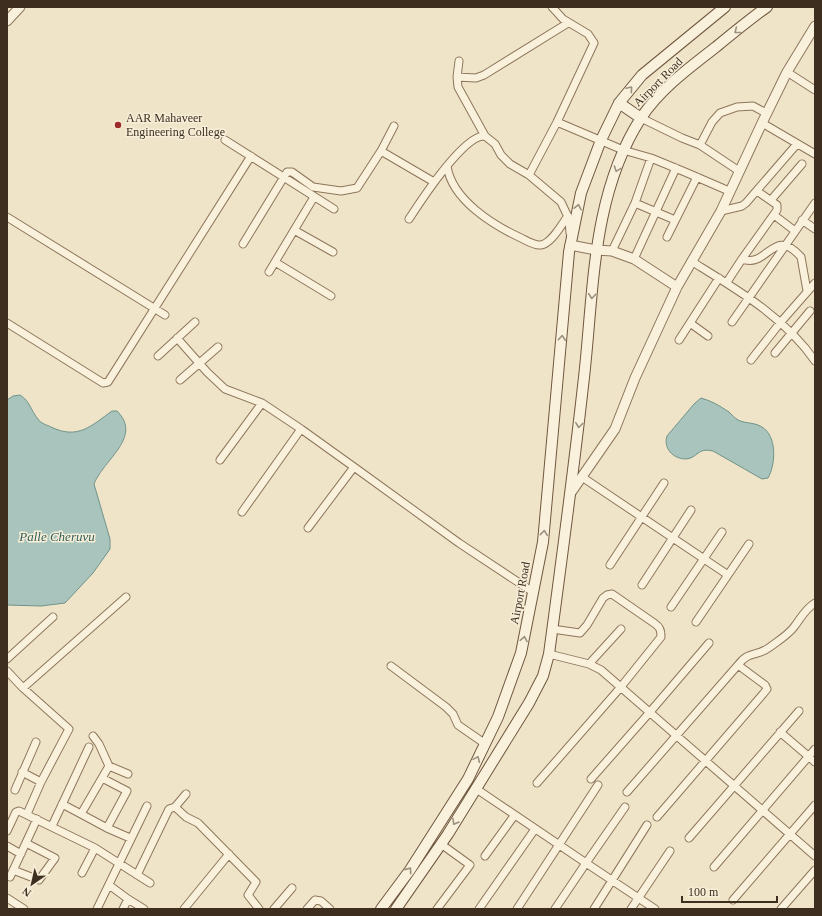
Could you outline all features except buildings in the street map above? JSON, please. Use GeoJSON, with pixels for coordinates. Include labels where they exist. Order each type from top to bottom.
{"type":"FeatureCollection","features":[{"type":"Feature","properties":{"kind":"main road","name":"Airport Road"},"geometry":{"type":"LineString","coordinates":[[384,905],[410,870],[468,779],[484,743],[498,717],[521,653],[543,542],[570,245],[581,193],[601,140],[619,103],[642,75],[725,7]]}},
{"type":"Feature","properties":{"kind":"main road","name":"Airport Road"},"geometry":{"type":"LineString","coordinates":[[396,909],[441,844],[529,703],[543,676],[549,654],[570,494],[596,250],[607,197],[624,150],[641,118],[654,102],[686,71],[767,7]]}},
{"type":"Feature","properties":{"kind":"main road"},"geometry":{"type":"LineString","coordinates":[[619,103],[641,118]]}},
{"type":"Feature","properties":{"kind":"main road"},"geometry":{"type":"LineString","coordinates":[[384,905],[396,909]]}},
{"type":"Feature","properties":{"kind":"street"},"geometry":{"type":"LineString","coordinates":[[7,21],[20,7]]}},
{"type":"Feature","properties":{"kind":"street"},"geometry":{"type":"LineString","coordinates":[[529,175],[557,122],[594,43],[588,34],[568,23],[552,7]]}},
{"type":"Feature","properties":{"kind":"street"},"geometry":{"type":"LineString","coordinates":[[457,77],[476,78],[484,75],[568,23]]}},
{"type":"Feature","properties":{"kind":"street","name":"Airport Road"},"geometry":{"type":"LineString","coordinates":[[570,494],[615,429],[635,378],[677,287],[720,211],[766,114],[788,72],[815,26]]}},
{"type":"Feature","properties":{"kind":"street"},"geometry":{"type":"LineString","coordinates":[[459,61],[457,77],[458,87],[485,136],[495,144],[501,155],[510,164],[529,175],[561,202],[568,216],[570,245],[596,250],[612,251],[634,259],[677,287]]}},
{"type":"Feature","properties":{"kind":"street"},"geometry":{"type":"LineString","coordinates":[[788,72],[815,90]]}},
{"type":"Feature","properties":{"kind":"street"},"geometry":{"type":"LineString","coordinates":[[700,145],[712,122],[720,113],[737,107],[753,106],[766,114]]}},
{"type":"Feature","properties":{"kind":"street"},"geometry":{"type":"LineString","coordinates":[[641,118],[700,145],[739,171]]}},
{"type":"Feature","properties":{"kind":"street"},"geometry":{"type":"LineString","coordinates":[[557,122],[624,150],[651,158],[676,168],[729,191]]}},
{"type":"Feature","properties":{"kind":"street"},"geometry":{"type":"LineString","coordinates":[[762,122],[815,154]]}},
{"type":"Feature","properties":{"kind":"street"},"geometry":{"type":"LineString","coordinates":[[243,244],[287,172],[290,171],[313,188],[350,190],[357,188],[362,183],[394,126]]}},
{"type":"Feature","properties":{"kind":"street"},"geometry":{"type":"LineString","coordinates":[[409,219],[434,182],[462,149],[478,137],[485,136]]}},
{"type":"Feature","properties":{"kind":"street"},"geometry":{"type":"LineString","coordinates":[[225,140],[334,210]]}},
{"type":"Feature","properties":{"kind":"street"},"geometry":{"type":"LineString","coordinates":[[720,211],[742,206],[757,191],[797,144]]}},
{"type":"Feature","properties":{"kind":"street"},"geometry":{"type":"LineString","coordinates":[[381,151],[434,182]]}},
{"type":"Feature","properties":{"kind":"street"},"geometry":{"type":"LineString","coordinates":[[7,323],[105,383],[109,380],[155,309],[251,156]]}},
{"type":"Feature","properties":{"kind":"street"},"geometry":{"type":"LineString","coordinates":[[612,251],[634,203],[651,158]]}},
{"type":"Feature","properties":{"kind":"street"},"geometry":{"type":"LineString","coordinates":[[771,200],[802,164]]}},
{"type":"Feature","properties":{"kind":"street"},"geometry":{"type":"LineString","coordinates":[[447,166],[448,173],[460,193],[480,214],[496,226],[533,244],[541,245],[548,242],[568,216]]}},
{"type":"Feature","properties":{"kind":"street"},"geometry":{"type":"LineString","coordinates":[[634,259],[676,168]]}},
{"type":"Feature","properties":{"kind":"street"},"geometry":{"type":"LineString","coordinates":[[667,237],[697,177]]}},
{"type":"Feature","properties":{"kind":"street"},"geometry":{"type":"LineString","coordinates":[[727,282],[778,207],[771,200],[757,191]]}},
{"type":"Feature","properties":{"kind":"street"},"geometry":{"type":"LineString","coordinates":[[268,272],[314,197]]}},
{"type":"Feature","properties":{"kind":"street"},"geometry":{"type":"LineString","coordinates":[[634,203],[675,220]]}},
{"type":"Feature","properties":{"kind":"street"},"geometry":{"type":"LineString","coordinates":[[732,322],[815,203]]}},
{"type":"Feature","properties":{"kind":"street"},"geometry":{"type":"LineString","coordinates":[[774,215],[795,231]]}},
{"type":"Feature","properties":{"kind":"street"},"geometry":{"type":"LineString","coordinates":[[7,217],[165,315]]}},
{"type":"Feature","properties":{"kind":"street"},"geometry":{"type":"LineString","coordinates":[[802,220],[815,229]]}},
{"type":"Feature","properties":{"kind":"street"},"geometry":{"type":"LineString","coordinates":[[294,230],[333,252]]}},
{"type":"Feature","properties":{"kind":"street"},"geometry":{"type":"LineString","coordinates":[[742,258],[747,261],[757,260],[776,246],[785,246],[801,257],[807,291]]}},
{"type":"Feature","properties":{"kind":"street"},"geometry":{"type":"LineString","coordinates":[[691,261],[727,282],[748,297],[804,345],[815,361]]}},
{"type":"Feature","properties":{"kind":"street"},"geometry":{"type":"LineString","coordinates":[[275,262],[331,296]]}},
{"type":"Feature","properties":{"kind":"street"},"geometry":{"type":"LineString","coordinates":[[679,340],[719,278]]}},
{"type":"Feature","properties":{"kind":"street"},"geometry":{"type":"LineString","coordinates":[[751,360],[815,282]]}},
{"type":"Feature","properties":{"kind":"street"},"geometry":{"type":"LineString","coordinates":[[776,353],[810,310]]}},
{"type":"Feature","properties":{"kind":"street"},"geometry":{"type":"LineString","coordinates":[[158,356],[195,322]]}},
{"type":"Feature","properties":{"kind":"street"},"geometry":{"type":"LineString","coordinates":[[690,323],[708,336]]}},
{"type":"Feature","properties":{"kind":"street"},"geometry":{"type":"LineString","coordinates":[[177,338],[225,389],[262,403],[301,429],[459,543],[533,592]]}},
{"type":"Feature","properties":{"kind":"street"},"geometry":{"type":"LineString","coordinates":[[180,380],[218,348]]}},
{"type":"Feature","properties":{"kind":"street"},"geometry":{"type":"LineString","coordinates":[[220,460],[262,403]]}},
{"type":"Feature","properties":{"kind":"street"},"geometry":{"type":"LineString","coordinates":[[242,512],[301,429]]}},
{"type":"Feature","properties":{"kind":"street"},"geometry":{"type":"LineString","coordinates":[[308,528],[354,467]]}},
{"type":"Feature","properties":{"kind":"street"},"geometry":{"type":"LineString","coordinates":[[582,477],[728,575]]}},
{"type":"Feature","properties":{"kind":"street"},"geometry":{"type":"LineString","coordinates":[[610,565],[664,483]]}},
{"type":"Feature","properties":{"kind":"street"},"geometry":{"type":"LineString","coordinates":[[642,585],[691,510]]}},
{"type":"Feature","properties":{"kind":"street"},"geometry":{"type":"LineString","coordinates":[[671,607],[722,532]]}},
{"type":"Feature","properties":{"kind":"street"},"geometry":{"type":"LineString","coordinates":[[696,622],[749,544]]}},
{"type":"Feature","properties":{"kind":"street"},"geometry":{"type":"LineString","coordinates":[[537,783],[620,688],[661,637],[659,627],[612,594],[607,594],[603,598],[588,625],[580,633],[552,629]]}},
{"type":"Feature","properties":{"kind":"street"},"geometry":{"type":"LineString","coordinates":[[23,688],[126,597]]}},
{"type":"Feature","properties":{"kind":"street"},"geometry":{"type":"LineString","coordinates":[[627,792],[745,656],[764,651],[792,630],[807,608],[815,603]]}},
{"type":"Feature","properties":{"kind":"street"},"geometry":{"type":"LineString","coordinates":[[7,659],[53,617]]}},
{"type":"Feature","properties":{"kind":"street"},"geometry":{"type":"LineString","coordinates":[[588,664],[621,630]]}},
{"type":"Feature","properties":{"kind":"street"},"geometry":{"type":"LineString","coordinates":[[591,779],[709,643]]}},
{"type":"Feature","properties":{"kind":"street"},"geometry":{"type":"LineString","coordinates":[[549,654],[588,664],[601,670],[620,688],[763,809],[815,856]]}},
{"type":"Feature","properties":{"kind":"street"},"geometry":{"type":"LineString","coordinates":[[657,817],[707,761],[767,689],[765,685],[738,665]]}},
{"type":"Feature","properties":{"kind":"street"},"geometry":{"type":"LineString","coordinates":[[391,666],[446,708],[453,714],[458,724],[484,743]]}},
{"type":"Feature","properties":{"kind":"street"},"geometry":{"type":"LineString","coordinates":[[7,671],[23,688],[69,729],[41,782],[27,814]]}},
{"type":"Feature","properties":{"kind":"street"},"geometry":{"type":"LineString","coordinates":[[689,838],[799,711]]}},
{"type":"Feature","properties":{"kind":"street"},"geometry":{"type":"LineString","coordinates":[[780,732],[809,755],[815,762]]}},
{"type":"Feature","properties":{"kind":"street"},"geometry":{"type":"LineString","coordinates":[[93,736],[99,744],[109,766],[128,774]]}},
{"type":"Feature","properties":{"kind":"street"},"geometry":{"type":"LineString","coordinates":[[15,790],[36,742]]}},
{"type":"Feature","properties":{"kind":"street"},"geometry":{"type":"LineString","coordinates":[[52,826],[89,747]]}},
{"type":"Feature","properties":{"kind":"street"},"geometry":{"type":"LineString","coordinates":[[714,867],[815,749]]}},
{"type":"Feature","properties":{"kind":"street"},"geometry":{"type":"LineString","coordinates":[[80,814],[109,766]]}},
{"type":"Feature","properties":{"kind":"street"},"geometry":{"type":"LineString","coordinates":[[22,772],[41,782]]}},
{"type":"Feature","properties":{"kind":"street"},"geometry":{"type":"LineString","coordinates":[[102,778],[127,791],[107,828]]}},
{"type":"Feature","properties":{"kind":"street"},"geometry":{"type":"LineString","coordinates":[[517,909],[598,785]]}},
{"type":"Feature","properties":{"kind":"street"},"geometry":{"type":"LineString","coordinates":[[475,788],[514,816],[655,909]]}},
{"type":"Feature","properties":{"kind":"street"},"geometry":{"type":"LineString","coordinates":[[137,875],[169,809],[175,807],[186,794]]}},
{"type":"Feature","properties":{"kind":"street"},"geometry":{"type":"LineString","coordinates":[[62,804],[107,828],[130,838]]}},
{"type":"Feature","properties":{"kind":"street"},"geometry":{"type":"LineString","coordinates":[[733,900],[815,805]]}},
{"type":"Feature","properties":{"kind":"street"},"geometry":{"type":"LineString","coordinates":[[97,909],[130,838],[147,806]]}},
{"type":"Feature","properties":{"kind":"street"},"geometry":{"type":"LineString","coordinates":[[175,807],[186,817],[198,823],[256,882],[248,896],[251,906],[259,909]]}},
{"type":"Feature","properties":{"kind":"street"},"geometry":{"type":"LineString","coordinates":[[555,909],[625,807]]}},
{"type":"Feature","properties":{"kind":"street"},"geometry":{"type":"LineString","coordinates":[[7,831],[17,811],[27,814],[95,848],[150,883]]}},
{"type":"Feature","properties":{"kind":"street"},"geometry":{"type":"LineString","coordinates":[[485,856],[514,816]]}},
{"type":"Feature","properties":{"kind":"street"},"geometry":{"type":"LineString","coordinates":[[26,843],[55,858],[39,880],[12,874],[26,843],[37,819]]}},
{"type":"Feature","properties":{"kind":"street"},"geometry":{"type":"LineString","coordinates":[[594,909],[647,825]]}},
{"type":"Feature","properties":{"kind":"street"},"geometry":{"type":"LineString","coordinates":[[479,909],[535,829]]}},
{"type":"Feature","properties":{"kind":"street"},"geometry":{"type":"LineString","coordinates":[[437,909],[470,864],[441,844]]}},
{"type":"Feature","properties":{"kind":"street"},"geometry":{"type":"LineString","coordinates":[[7,846],[21,854]]}},
{"type":"Feature","properties":{"kind":"street"},"geometry":{"type":"LineString","coordinates":[[82,873],[95,848]]}},
{"type":"Feature","properties":{"kind":"street"},"geometry":{"type":"LineString","coordinates":[[631,909],[670,851]]}},
{"type":"Feature","properties":{"kind":"street"},"geometry":{"type":"LineString","coordinates":[[184,909],[229,854]]}},
{"type":"Feature","properties":{"kind":"street"},"geometry":{"type":"LineString","coordinates":[[781,909],[815,870]]}},
{"type":"Feature","properties":{"kind":"street"},"geometry":{"type":"LineString","coordinates":[[109,885],[144,909]]}},
{"type":"Feature","properties":{"kind":"street"},"geometry":{"type":"LineString","coordinates":[[274,909],[292,888]]}},
{"type":"Feature","properties":{"kind":"street"},"geometry":{"type":"LineString","coordinates":[[7,898],[24,909]]}},
{"type":"Feature","properties":{"kind":"street"},"geometry":{"type":"LineString","coordinates":[[123,909],[128,898]]}},
{"type":"Feature","properties":{"kind":"street"},"geometry":{"type":"LineString","coordinates":[[307,909],[315,900],[321,901],[330,909]]}},
{"type":"Feature","properties":{"kind":"water","name":"Palle Cheruvu"},"geometry":{"type":"Polygon","coordinates":[[[20,395],[26,400],[40,422],[61,431],[77,432],[84,430],[112,411],[117,411],[124,421],[126,430],[124,439],[119,448],[94,484],[110,539],[110,549],[93,573],[65,603],[41,606],[7,605],[7,400],[13,396],[20,395]]]}},
{"type":"Feature","properties":{"kind":"water"},"geometry":{"type":"Polygon","coordinates":[[[701,398],[719,406],[738,420],[759,425],[767,431],[773,443],[774,451],[773,465],[768,478],[762,479],[713,451],[704,450],[693,457],[686,459],[681,459],[670,452],[666,445],[667,436],[694,404],[701,398]]]}},
{"type":"Feature","properties":{"kind":"place","name":"AAR Mahaveer Engineering College"},"geometry":{"type":"Point","coordinates":[118,125]}}]}
